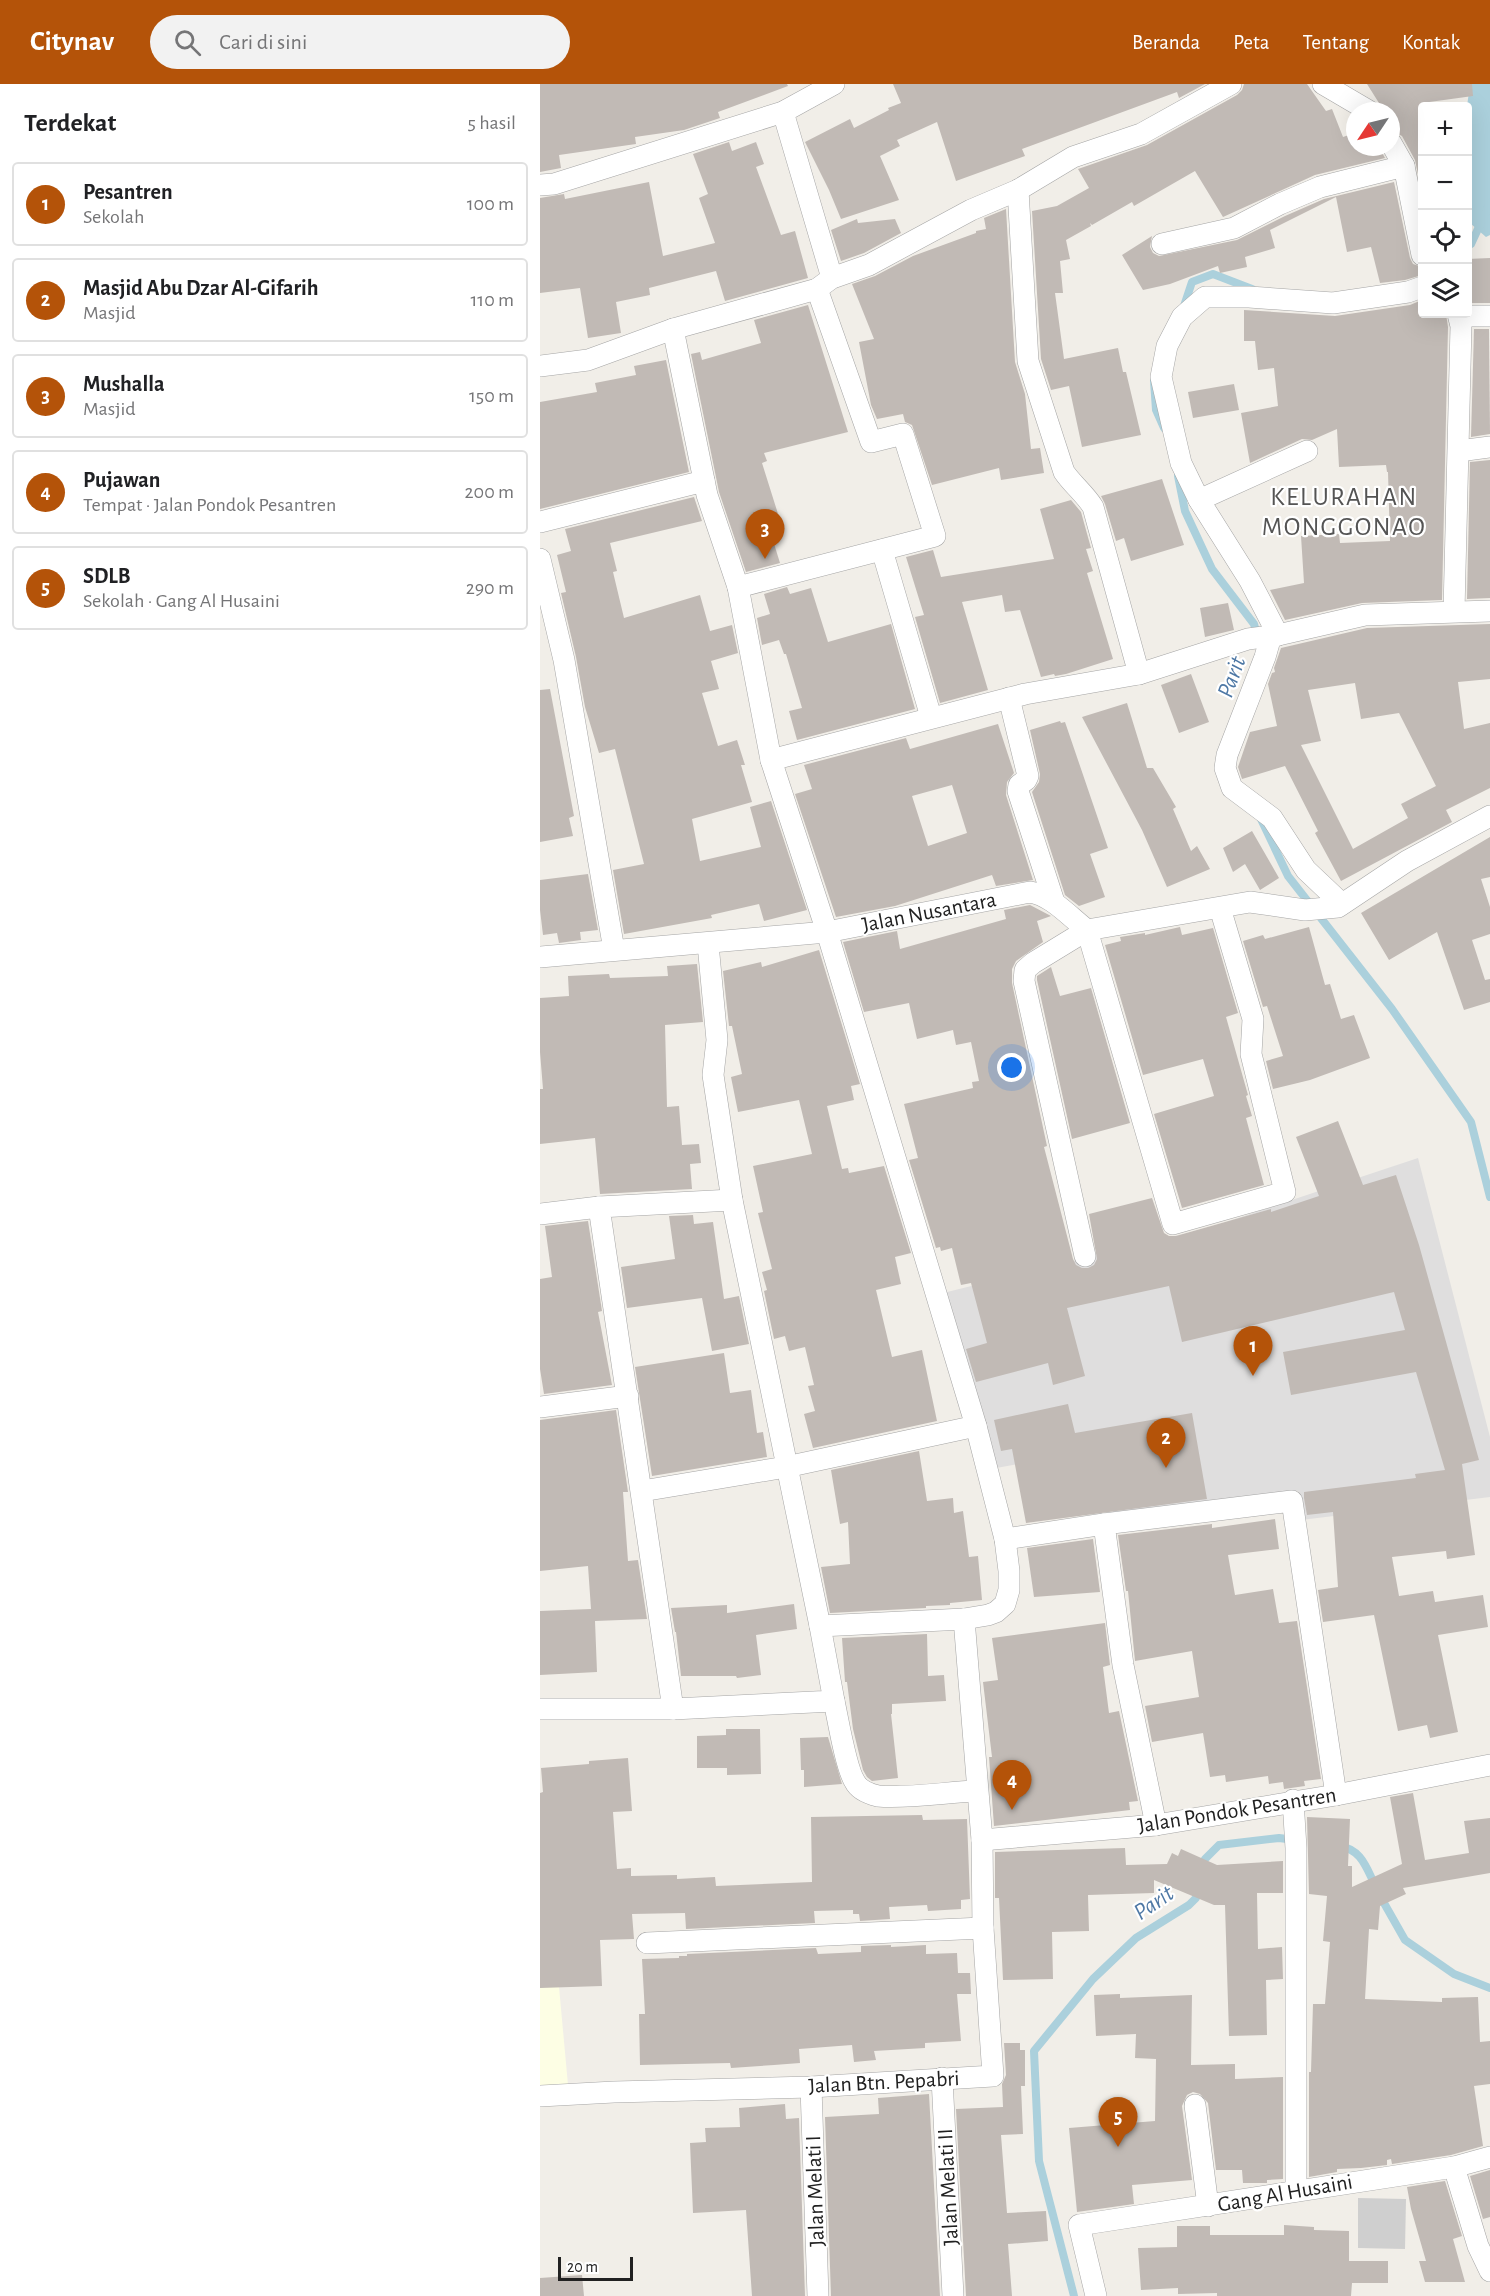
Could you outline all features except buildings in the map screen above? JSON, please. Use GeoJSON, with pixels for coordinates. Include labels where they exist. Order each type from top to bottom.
{"type":"FeatureCollection","features":[{"type":"Feature","properties":{"kind":"street"},"geometry":{"type":"LineString","coordinates":[[540,185],[554,184],[783,112],[834,84]]}},
{"type":"Feature","properties":{"kind":"street"},"geometry":{"type":"LineString","coordinates":[[540,366],[588,360],[673,329],[825,283],[869,265],[971,210],[1018,190],[1073,157],[1141,134],[1231,84]]}},
{"type":"Feature","properties":{"kind":"street"},"geometry":{"type":"LineString","coordinates":[[1323,84],[1354,102]]}},
{"type":"Feature","properties":{"kind":"street"},"geometry":{"type":"LineString","coordinates":[[738,587],[935,536],[903,434],[871,442],[825,283],[783,112]]}},
{"type":"Feature","properties":{"kind":"street"},"geometry":{"type":"LineString","coordinates":[[1398,156],[1404,166],[1418,240]]}},
{"type":"Feature","properties":{"kind":"street"},"geometry":{"type":"LineString","coordinates":[[1162,244],[1234,228],[1280,204],[1320,187],[1404,166]]}},
{"type":"Feature","properties":{"kind":"street"},"geometry":{"type":"LineString","coordinates":[[1018,190],[1028,361],[1064,472],[1074,487],[1088,499],[1093,507],[1139,674]]}},
{"type":"Feature","properties":{"kind":"street"},"geometry":{"type":"LineString","coordinates":[[1340,905],[1306,870],[1272,818],[1232,788],[1226,777],[1227,755],[1265,657],[1266,637],[1250,581],[1198,500],[1181,463],[1161,377],[1167,346],[1182,317],[1205,297],[1249,297],[1333,303],[1408,292],[1418,288]]}},
{"type":"Feature","properties":{"kind":"street"},"geometry":{"type":"LineString","coordinates":[[1472,315],[1490,316]]}},
{"type":"Feature","properties":{"kind":"street"},"geometry":{"type":"LineString","coordinates":[[1454,611],[1459,451],[1460,318]]}},
{"type":"Feature","properties":{"kind":"street"},"geometry":{"type":"LineString","coordinates":[[673,329],[706,495],[738,587],[771,760],[827,932],[976,1426],[1005,1539],[1009,1571],[1009,1590],[1005,1604],[996,1612],[964,1619],[820,1626]]}},
{"type":"Feature","properties":{"kind":"street"},"geometry":{"type":"LineString","coordinates":[[1459,451],[1490,447]]}},
{"type":"Feature","properties":{"kind":"street"},"geometry":{"type":"LineString","coordinates":[[1198,500],[1307,452]]}},
{"type":"Feature","properties":{"kind":"street"},"geometry":{"type":"LineString","coordinates":[[540,522],[704,481]]}},
{"type":"Feature","properties":{"kind":"street"},"geometry":{"type":"LineString","coordinates":[[882,550],[931,717]]}},
{"type":"Feature","properties":{"kind":"street"},"geometry":{"type":"LineString","coordinates":[[540,559],[564,660],[614,950]]}},
{"type":"Feature","properties":{"kind":"street"},"geometry":{"type":"LineString","coordinates":[[771,760],[931,717],[1009,698],[1139,674],[1266,637],[1365,615],[1490,610]]}},
{"type":"Feature","properties":{"kind":"street"},"geometry":{"type":"LineString","coordinates":[[1009,698],[1028,776],[1019,785],[1018,791],[1054,902]]}},
{"type":"Feature","properties":{"kind":"street"},"geometry":{"type":"LineString","coordinates":[[1086,1256],[1024,981],[1025,970],[1032,963],[1087,930],[1250,902],[1305,910],[1340,905],[1407,861],[1490,816]]}},
{"type":"Feature","properties":{"kind":"street","name":"Jalan Nusantara"},"geometry":{"type":"LineString","coordinates":[[540,957],[827,932],[1030,892],[1054,902],[1087,930]]}},
{"type":"Feature","properties":{"kind":"street"},"geometry":{"type":"LineString","coordinates":[[1087,930],[1173,1224],[1285,1192],[1251,1054],[1253,1019],[1220,908]]}},
{"type":"Feature","properties":{"kind":"street"},"geometry":{"type":"LineString","coordinates":[[708,944],[717,1040],[713,1075],[732,1200],[851,1775],[863,1791],[877,1796],[976,1791]]}},
{"type":"Feature","properties":{"kind":"street"},"geometry":{"type":"LineString","coordinates":[[540,1214],[599,1207],[732,1200]]}},
{"type":"Feature","properties":{"kind":"street"},"geometry":{"type":"LineString","coordinates":[[599,1207],[673,1709]]}},
{"type":"Feature","properties":{"kind":"street"},"geometry":{"type":"LineString","coordinates":[[540,1407],[628,1396]]}},
{"type":"Feature","properties":{"kind":"street"},"geometry":{"type":"LineString","coordinates":[[642,1491],[786,1467],[976,1426]]}},
{"type":"Feature","properties":{"kind":"street"},"geometry":{"type":"LineString","coordinates":[[1005,1539],[1104,1524],[1292,1501],[1336,1795]]}},
{"type":"Feature","properties":{"kind":"street"},"geometry":{"type":"LineString","coordinates":[[1104,1524],[1123,1665],[1156,1825]]}},
{"type":"Feature","properties":{"kind":"street","name":"Jalan Btn. Pepabri"},"geometry":{"type":"LineString","coordinates":[[540,2096],[811,2087],[993,2076],[983,1928],[982,1840],[976,1791],[964,1619]]}},
{"type":"Feature","properties":{"kind":"street"},"geometry":{"type":"LineString","coordinates":[[540,1709],[673,1709],[834,1701]]}},
{"type":"Feature","properties":{"kind":"street","name":"Jalan Pondok Pesantren"},"geometry":{"type":"LineString","coordinates":[[982,1840],[1156,1825],[1490,1766]]}},
{"type":"Feature","properties":{"kind":"street"},"geometry":{"type":"LineString","coordinates":[[1293,1800],[1296,2191]]}},
{"type":"Feature","properties":{"kind":"street"},"geometry":{"type":"LineString","coordinates":[[647,1943],[983,1928]]}},
{"type":"Feature","properties":{"kind":"street","name":"Jalan Melati II"},"geometry":{"type":"LineString","coordinates":[[942,2078],[953,2296]]}},
{"type":"Feature","properties":{"kind":"street","name":"Jalan Melati I"},"geometry":{"type":"LineString","coordinates":[[811,2087],[819,2296]]}},
{"type":"Feature","properties":{"kind":"street"},"geometry":{"type":"LineString","coordinates":[[1196,2105],[1208,2206]]}},
{"type":"Feature","properties":{"kind":"street","name":"Gang Al Husaini"},"geometry":{"type":"LineString","coordinates":[[1096,2296],[1080,2225],[1454,2167],[1490,2157]]}},
{"type":"Feature","properties":{"kind":"street"},"geometry":{"type":"LineString","coordinates":[[1454,2167],[1478,2246],[1490,2271]]}},
{"type":"Feature","properties":{"kind":"shaded area"},"geometry":{"type":"Polygon","coordinates":[[[1418,1158],[1490,1437],[1490,1497],[1301,1520],[1298,1491],[1113,1514],[1109,1447],[991,1469],[943,1293],[1208,1228],[1418,1158]]]}},
{"type":"Feature","properties":{"kind":"shaded area"},"geometry":{"type":"Polygon","coordinates":[[[540,1832],[546,1845],[568,2085],[540,2087],[540,1832]]]}},
{"type":"Feature","properties":{"kind":"shaded area"},"geometry":{"type":"Polygon","coordinates":[[[1358,2198],[1406,2199],[1405,2249],[1358,2248],[1358,2198]]]}},
{"type":"Feature","properties":{"kind":"water"},"geometry":{"type":"Polygon","coordinates":[[[1466,84],[1490,84],[1490,235],[1486,237],[1472,225],[1472,102],[1468,102],[1469,92],[1466,84]]]}},
{"type":"Feature","properties":{"kind":"waterway","name":"Parit"},"geometry":{"type":"LineString","coordinates":[[1472,242],[1490,203]]}},
{"type":"Feature","properties":{"kind":"waterway","name":"Parit"},"geometry":{"type":"LineString","coordinates":[[1184,306],[1192,282],[1213,274],[1252,289]]}},
{"type":"Feature","properties":{"kind":"waterway","name":"Parit"},"geometry":{"type":"LineString","coordinates":[[1154,381],[1156,410],[1164,428]]}},
{"type":"Feature","properties":{"kind":"waterway","name":"Parit"},"geometry":{"type":"LineString","coordinates":[[1178,476],[1185,511],[1212,569],[1254,624],[1257,635]]}},
{"type":"Feature","properties":{"kind":"waterway","name":"Parit"},"geometry":{"type":"LineString","coordinates":[[1260,817],[1288,876],[1392,1009],[1471,1122],[1490,1197]]}},
{"type":"Feature","properties":{"kind":"waterway","name":"Parit"},"geometry":{"type":"LineString","coordinates":[[1202,1867],[1205,1859],[1219,1845],[1279,1838],[1295,1840]]}},
{"type":"Feature","properties":{"kind":"waterway","name":"Parit"},"geometry":{"type":"LineString","coordinates":[[1339,1846],[1358,1855],[1375,1885]]}},
{"type":"Feature","properties":{"kind":"waterway","name":"Parit"},"geometry":{"type":"LineString","coordinates":[[1074,2296],[1039,2161],[1034,2051],[1093,1979],[1136,1938],[1189,1905],[1196,1898],[1197,1887]]}},
{"type":"Feature","properties":{"kind":"waterway","name":"Parit"},"geometry":{"type":"LineString","coordinates":[[1380,1896],[1405,1940],[1454,1974],[1490,1988]]}},
{"type":"Feature","properties":{"kind":"place","name":"Mushalla"},"geometry":{"type":"Point","coordinates":[765,559]}},
{"type":"Feature","properties":{"kind":"place","name":"Pesantren"},"geometry":{"type":"Point","coordinates":[1253,1376]}},
{"type":"Feature","properties":{"kind":"place","name":"Masjid Abu Dzar Al-Gifarih"},"geometry":{"type":"Point","coordinates":[1166,1468]}},
{"type":"Feature","properties":{"kind":"place","name":"Pujawan"},"geometry":{"type":"Point","coordinates":[1012,1810]}},
{"type":"Feature","properties":{"kind":"place","name":"SDLB"},"geometry":{"type":"Point","coordinates":[1118,2147]}},
{"type":"Feature","properties":{"kind":"district","name":"KELURAHAN MONGGONAO"},"geometry":{"type":"Point","coordinates":[1344,512]}}]}
